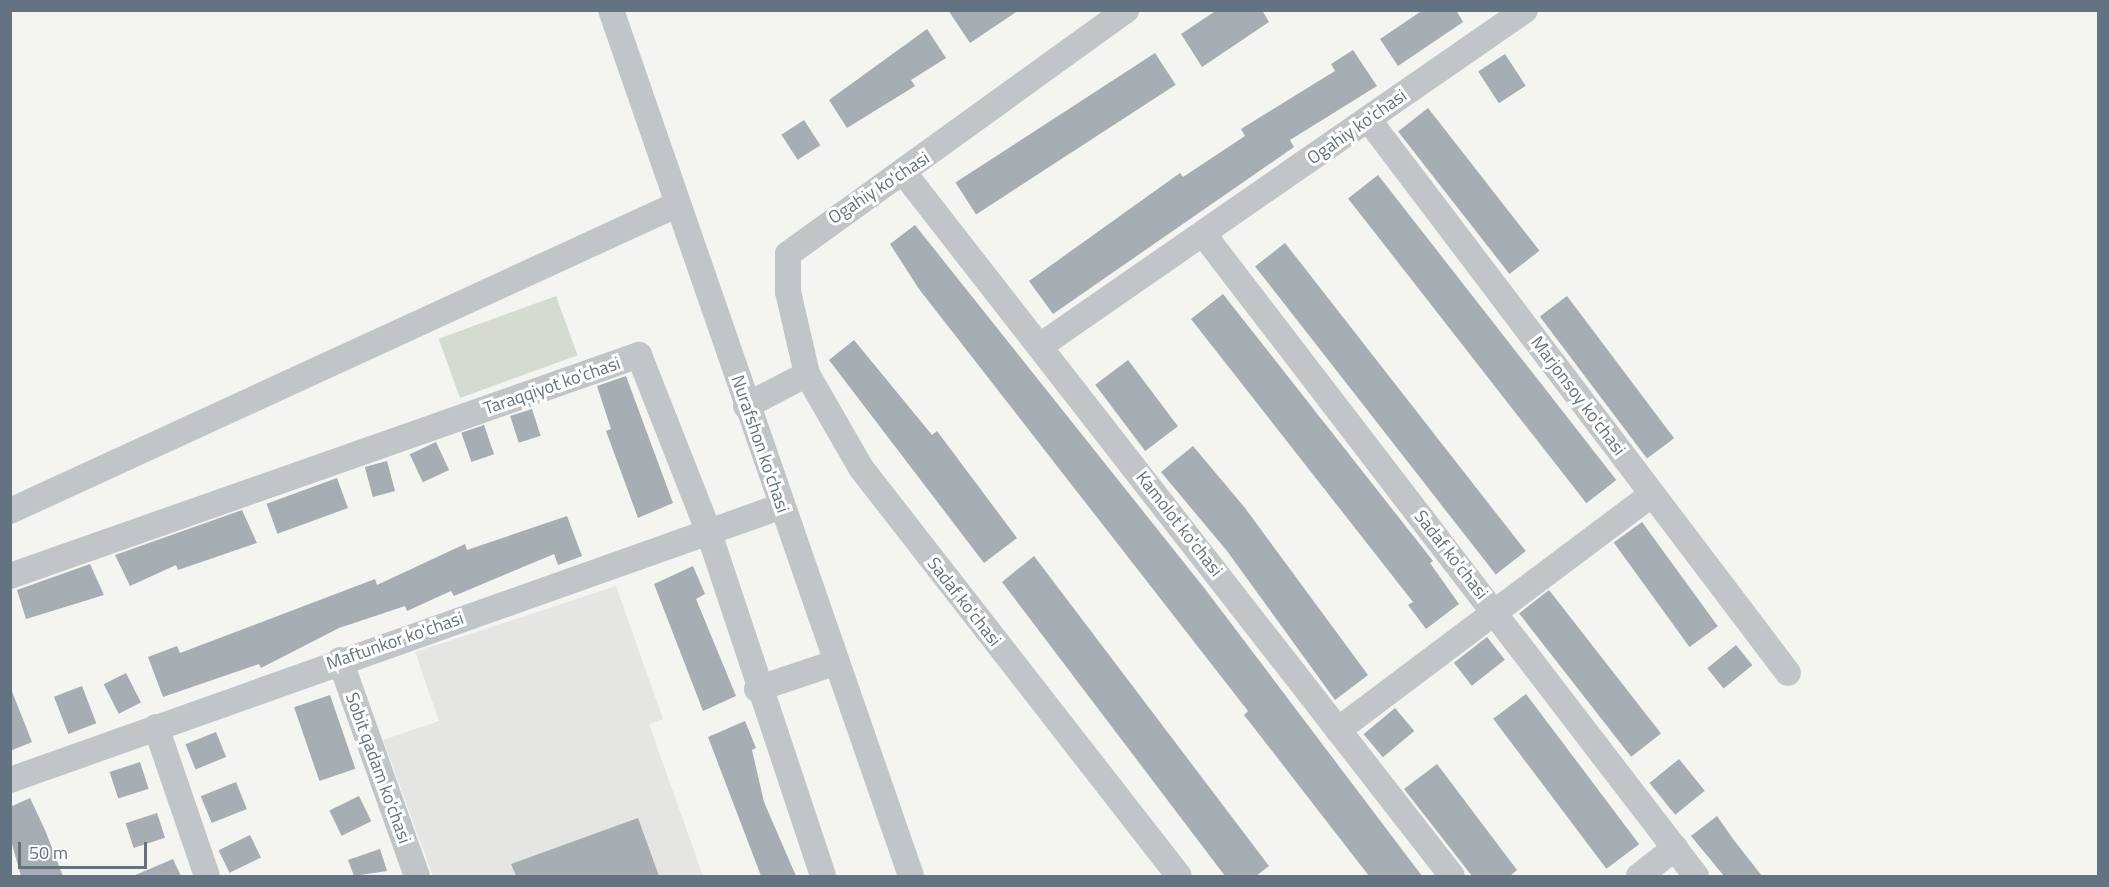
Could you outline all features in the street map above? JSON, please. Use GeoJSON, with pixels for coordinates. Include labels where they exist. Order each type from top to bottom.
{"type":"FeatureCollection","features":[{"type":"Feature","properties":{"kind":"street","name":"Nurafshon ko'chasi"},"geometry":{"type":"LineString","coordinates":[[611,10],[746,406],[911,876]]}},
{"type":"Feature","properties":{"kind":"street","name":"Ogahiy ko'chasi"},"geometry":{"type":"LineString","coordinates":[[807,374],[788,291],[788,254],[904,173],[1125,10]]}},
{"type":"Feature","properties":{"kind":"street","name":"Ogahiy ko'chasi"},"geometry":{"type":"LineString","coordinates":[[1040,346],[1204,235],[1525,10]]}},
{"type":"Feature","properties":{"kind":"street","name":"Marjonsoy ko'chasi"},"geometry":{"type":"LineString","coordinates":[[1368,119],[1788,673]]}},
{"type":"Feature","properties":{"kind":"street","name":"Kamolot ko'chasi"},"geometry":{"type":"LineString","coordinates":[[904,173],[1452,876]]}},
{"type":"Feature","properties":{"kind":"street"},"geometry":{"type":"LineString","coordinates":[[10,511],[678,204]]}},
{"type":"Feature","properties":{"kind":"street","name":"Sadaf ko'chasi"},"geometry":{"type":"LineString","coordinates":[[1204,235],[1696,876]]}},
{"type":"Feature","properties":{"kind":"street","name":"Taraqqiyot ko'chasi"},"geometry":{"type":"LineString","coordinates":[[10,576],[639,355],[709,533],[758,689],[823,876]]}},
{"type":"Feature","properties":{"kind":"street"},"geometry":{"type":"LineString","coordinates":[[746,406],[807,374]]}},
{"type":"Feature","properties":{"kind":"street","name":"Sadaf ko'chasi"},"geometry":{"type":"LineString","coordinates":[[807,374],[861,468],[1179,876]]}},
{"type":"Feature","properties":{"kind":"street"},"geometry":{"type":"LineString","coordinates":[[1338,730],[1652,494]]}},
{"type":"Feature","properties":{"kind":"street","name":"Maftunkor ko'chasi"},"geometry":{"type":"LineString","coordinates":[[10,780],[340,660],[782,506]]}},
{"type":"Feature","properties":{"kind":"street","name":"Sobit qadam ko'chasi"},"geometry":{"type":"LineString","coordinates":[[340,660],[417,876]]}},
{"type":"Feature","properties":{"kind":"street"},"geometry":{"type":"LineString","coordinates":[[758,689],[837,662]]}},
{"type":"Feature","properties":{"kind":"street"},"geometry":{"type":"LineString","coordinates":[[156,727],[207,876]]}},
{"type":"Feature","properties":{"kind":"street"},"geometry":{"type":"LineString","coordinates":[[1639,876],[1675,848]]}},
{"type":"Feature","properties":{"kind":"shaded area"},"geometry":{"type":"Polygon","coordinates":[[[556,296],[578,355],[460,398],[439,339],[556,296]]]}},
{"type":"Feature","properties":{"kind":"shaded area"},"geometry":{"type":"Polygon","coordinates":[[[616,586],[663,719],[649,724],[703,876],[433,876],[383,740],[439,721],[415,652],[616,586]]]}},
{"type":"Feature","properties":{"kind":"building"},"geometry":{"type":"Polygon","coordinates":[[[948,10],[1019,10],[970,43],[948,10]]]}},
{"type":"Feature","properties":{"kind":"building"},"geometry":{"type":"Polygon","coordinates":[[[1217,10],[1262,10],[1269,22],[1202,67],[1181,34],[1217,10]]]}},
{"type":"Feature","properties":{"kind":"building"},"geometry":{"type":"Polygon","coordinates":[[[1423,10],[1456,10],[1463,22],[1398,66],[1380,39],[1423,10]]]}},
{"type":"Feature","properties":{"kind":"building"},"geometry":{"type":"Polygon","coordinates":[[[927,29],[946,58],[911,80],[915,86],[847,128],[829,100],[927,29]]]}},
{"type":"Feature","properties":{"kind":"building"},"geometry":{"type":"Polygon","coordinates":[[[1353,50],[1377,86],[1290,140],[1294,147],[1053,314],[1029,281],[1180,173],[1183,177],[1245,136],[1241,129],[1335,71],[1331,64],[1353,50]]]}},
{"type":"Feature","properties":{"kind":"building"},"geometry":{"type":"Polygon","coordinates":[[[1155,53],[1176,85],[976,214],[955,183],[1155,53]]]}},
{"type":"Feature","properties":{"kind":"building"},"geometry":{"type":"Polygon","coordinates":[[[1505,54],[1526,86],[1499,103],[1478,71],[1505,54]]]}},
{"type":"Feature","properties":{"kind":"building"},"geometry":{"type":"Polygon","coordinates":[[[1428,108],[1539,251],[1509,274],[1398,131],[1428,108]]]}},
{"type":"Feature","properties":{"kind":"building"},"geometry":{"type":"Polygon","coordinates":[[[804,120],[820,145],[798,160],[781,135],[804,120]]]}},
{"type":"Feature","properties":{"kind":"building"},"geometry":{"type":"Polygon","coordinates":[[[1378,175],[1616,480],[1586,503],[1348,198],[1378,175]]]}},
{"type":"Feature","properties":{"kind":"building"},"geometry":{"type":"Polygon","coordinates":[[[915,225],[1205,589],[1422,876],[1369,876],[1244,715],[1248,711],[919,289],[890,244],[915,225]]]}},
{"type":"Feature","properties":{"kind":"building"},"geometry":{"type":"Polygon","coordinates":[[[1285,243],[1526,551],[1496,575],[1255,266],[1285,243]]]}},
{"type":"Feature","properties":{"kind":"building"},"geometry":{"type":"Polygon","coordinates":[[[1223,294],[1433,561],[1430,563],[1459,604],[1426,629],[1408,605],[1413,602],[1191,319],[1223,294]]]}},
{"type":"Feature","properties":{"kind":"building"},"geometry":{"type":"Polygon","coordinates":[[[1567,296],[1674,438],[1647,459],[1540,316],[1567,296]]]}},
{"type":"Feature","properties":{"kind":"building"},"geometry":{"type":"Polygon","coordinates":[[[854,340],[932,435],[937,431],[1017,538],[984,563],[829,360],[854,340]]]}},
{"type":"Feature","properties":{"kind":"building"},"geometry":{"type":"Polygon","coordinates":[[[1128,360],[1178,426],[1145,451],[1095,385],[1128,360]]]}},
{"type":"Feature","properties":{"kind":"building"},"geometry":{"type":"Polygon","coordinates":[[[626,376],[673,503],[638,518],[606,431],[611,429],[597,386],[626,376]]]}},
{"type":"Feature","properties":{"kind":"building"},"geometry":{"type":"Polygon","coordinates":[[[532,409],[541,436],[519,443],[510,416],[532,409]]]}},
{"type":"Feature","properties":{"kind":"building"},"geometry":{"type":"Polygon","coordinates":[[[484,425],[494,454],[471,462],[461,433],[484,425]]]}},
{"type":"Feature","properties":{"kind":"building"},"geometry":{"type":"Polygon","coordinates":[[[436,442],[449,470],[423,482],[410,454],[436,442]]]}},
{"type":"Feature","properties":{"kind":"building"},"geometry":{"type":"Polygon","coordinates":[[[1193,446],[1245,508],[1368,675],[1335,700],[1227,551],[1161,472],[1193,446]]]}},
{"type":"Feature","properties":{"kind":"building"},"geometry":{"type":"Polygon","coordinates":[[[387,461],[395,491],[373,497],[365,467],[387,461]]]}},
{"type":"Feature","properties":{"kind":"building"},"geometry":{"type":"Polygon","coordinates":[[[337,478],[348,508],[277,534],[267,504],[337,478]]]}},
{"type":"Feature","properties":{"kind":"building"},"geometry":{"type":"Polygon","coordinates":[[[242,510],[257,543],[178,570],[176,565],[130,586],[115,555],[242,510]]]}},
{"type":"Feature","properties":{"kind":"building"},"geometry":{"type":"Polygon","coordinates":[[[567,516],[582,556],[558,565],[554,554],[454,596],[451,591],[407,611],[405,606],[339,628],[261,668],[259,664],[163,697],[148,657],[177,646],[180,653],[375,579],[377,585],[465,544],[467,550],[567,516]]]}},
{"type":"Feature","properties":{"kind":"building"},"geometry":{"type":"Polygon","coordinates":[[[1642,522],[1718,626],[1690,647],[1614,543],[1642,522]]]}},
{"type":"Feature","properties":{"kind":"building"},"geometry":{"type":"Polygon","coordinates":[[[1034,556],[1269,866],[1256,876],[1225,876],[1002,582],[1034,556]]]}},
{"type":"Feature","properties":{"kind":"building"},"geometry":{"type":"Polygon","coordinates":[[[90,564],[104,595],[26,619],[17,590],[90,564]]]}},
{"type":"Feature","properties":{"kind":"building"},"geometry":{"type":"Polygon","coordinates":[[[693,566],[705,594],[696,599],[736,696],[703,711],[654,584],[693,566]]]}},
{"type":"Feature","properties":{"kind":"building"},"geometry":{"type":"Polygon","coordinates":[[[1549,590],[1661,733],[1631,757],[1519,613],[1549,590]]]}},
{"type":"Feature","properties":{"kind":"building"},"geometry":{"type":"Polygon","coordinates":[[[1487,637],[1505,660],[1472,686],[1454,663],[1487,637]]]}},
{"type":"Feature","properties":{"kind":"building"},"geometry":{"type":"Polygon","coordinates":[[[1736,645],[1752,665],[1724,688],[1707,668],[1736,645]]]}},
{"type":"Feature","properties":{"kind":"building"},"geometry":{"type":"Polygon","coordinates":[[[126,673],[141,702],[119,714],[104,684],[126,673]]]}},
{"type":"Feature","properties":{"kind":"building"},"geometry":{"type":"Polygon","coordinates":[[[82,686],[96,723],[68,734],[54,697],[82,686]]]}},
{"type":"Feature","properties":{"kind":"building"},"geometry":{"type":"Polygon","coordinates":[[[10,690],[32,742],[10,751],[10,690]]]}},
{"type":"Feature","properties":{"kind":"building"},"geometry":{"type":"Polygon","coordinates":[[[1526,694],[1639,844],[1606,869],[1493,719],[1526,694]]]}},
{"type":"Feature","properties":{"kind":"building"},"geometry":{"type":"Polygon","coordinates":[[[330,695],[355,769],[319,781],[294,707],[330,695]]]}},
{"type":"Feature","properties":{"kind":"building"},"geometry":{"type":"Polygon","coordinates":[[[1395,708],[1414,731],[1383,757],[1364,734],[1395,708]]]}},
{"type":"Feature","properties":{"kind":"building"},"geometry":{"type":"Polygon","coordinates":[[[745,721],[756,748],[752,750],[764,802],[796,876],[761,876],[708,737],[745,721]]]}},
{"type":"Feature","properties":{"kind":"building"},"geometry":{"type":"Polygon","coordinates":[[[216,732],[226,757],[196,769],[185,744],[216,732]]]}},
{"type":"Feature","properties":{"kind":"building"},"geometry":{"type":"Polygon","coordinates":[[[1679,759],[1705,791],[1675,815],[1649,783],[1679,759]]]}},
{"type":"Feature","properties":{"kind":"building"},"geometry":{"type":"Polygon","coordinates":[[[140,762],[149,789],[118,799],[110,772],[140,762]]]}},
{"type":"Feature","properties":{"kind":"building"},"geometry":{"type":"Polygon","coordinates":[[[1437,764],[1517,870],[1510,876],[1472,876],[1404,789],[1437,764]]]}},
{"type":"Feature","properties":{"kind":"building"},"geometry":{"type":"Polygon","coordinates":[[[236,782],[247,809],[212,823],[201,796],[236,782]]]}},
{"type":"Feature","properties":{"kind":"building"},"geometry":{"type":"Polygon","coordinates":[[[359,796],[371,821],[342,836],[329,810],[359,796]]]}},
{"type":"Feature","properties":{"kind":"building"},"geometry":{"type":"Polygon","coordinates":[[[30,798],[63,876],[21,876],[10,837],[10,807],[30,798]]]}},
{"type":"Feature","properties":{"kind":"building"},"geometry":{"type":"Polygon","coordinates":[[[157,813],[165,838],[134,848],[126,823],[157,813]]]}},
{"type":"Feature","properties":{"kind":"building"},"geometry":{"type":"Polygon","coordinates":[[[1717,816],[1762,876],[1724,876],[1691,836],[1717,816]]]}},
{"type":"Feature","properties":{"kind":"building"},"geometry":{"type":"Polygon","coordinates":[[[638,818],[659,876],[516,876],[511,864],[638,818]]]}},
{"type":"Feature","properties":{"kind":"building"},"geometry":{"type":"Polygon","coordinates":[[[250,835],[261,857],[230,873],[219,850],[250,835]]]}},
{"type":"Feature","properties":{"kind":"building"},"geometry":{"type":"Polygon","coordinates":[[[380,849],[387,871],[354,876],[348,860],[380,849]]]}},
{"type":"Feature","properties":{"kind":"building"},"geometry":{"type":"Polygon","coordinates":[[[173,859],[181,876],[133,876],[173,859]]]}}]}
